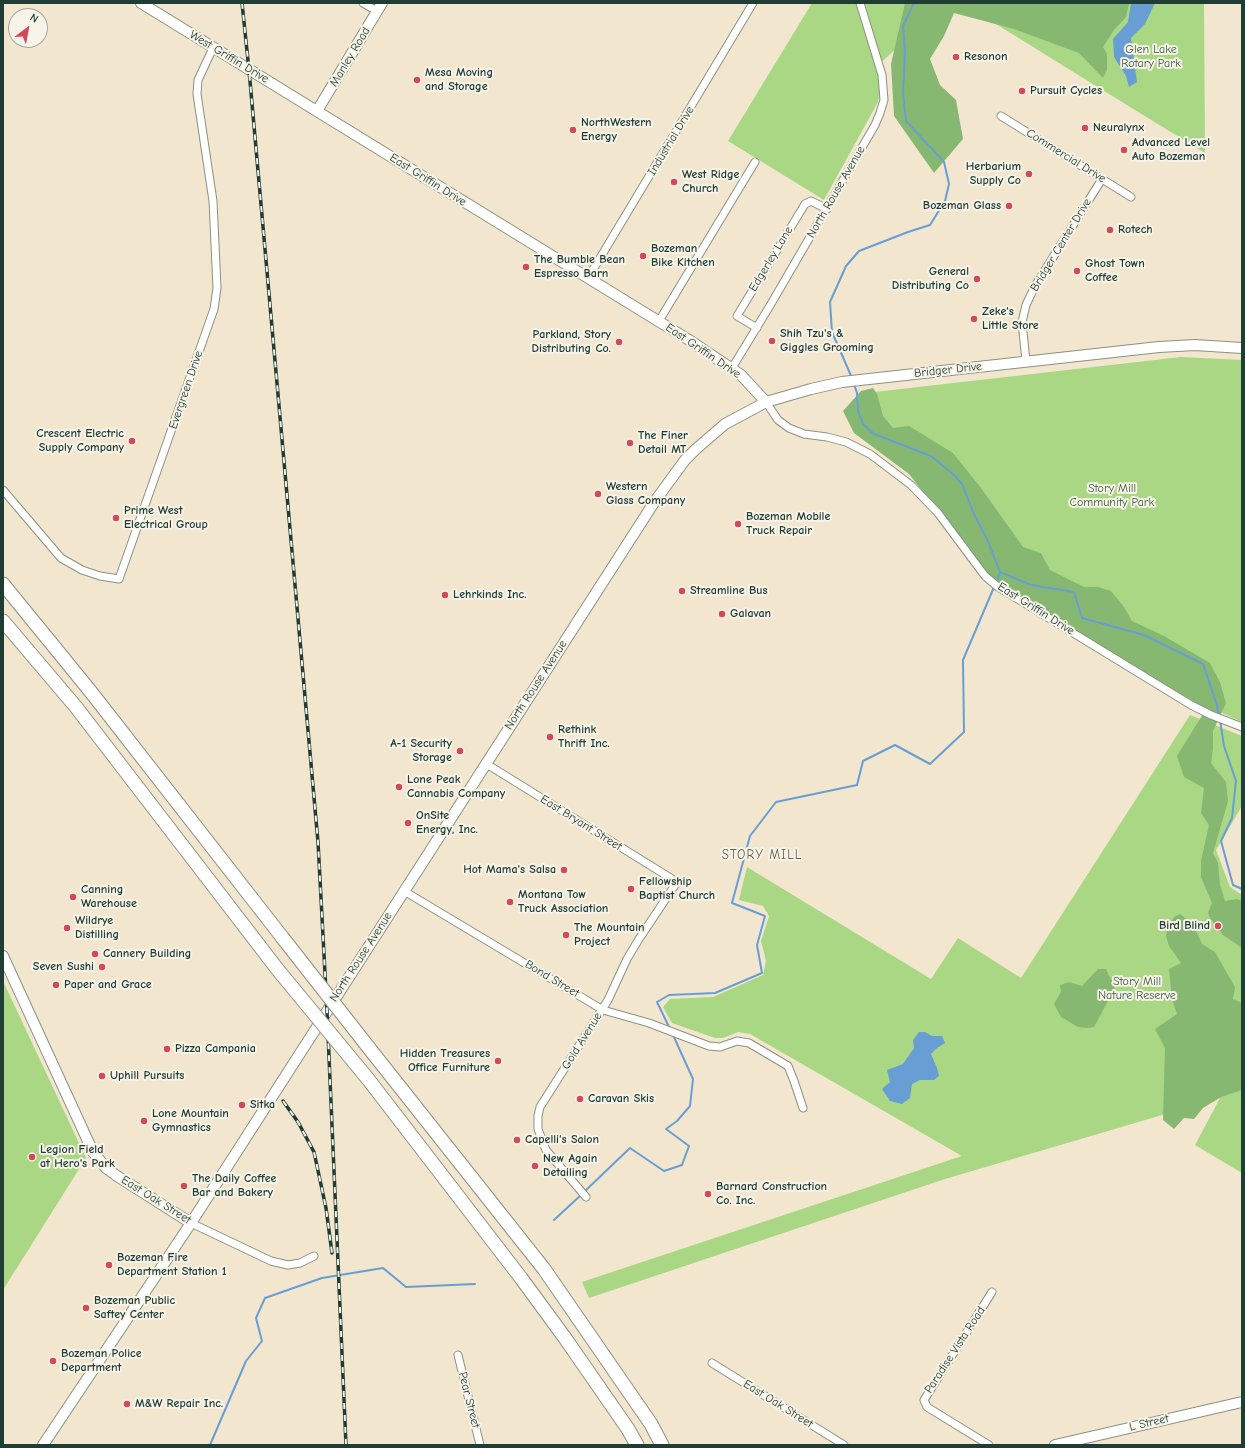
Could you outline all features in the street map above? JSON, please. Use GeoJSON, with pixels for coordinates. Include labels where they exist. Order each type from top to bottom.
{"type":"FeatureCollection","features":[{"type":"Feature","properties":{"kind":"highway"},"geometry":{"type":"LineString","coordinates":[[3,584],[91,692],[544,1270],[651,1424],[662,1445]]}},
{"type":"Feature","properties":{"kind":"highway"},"geometry":{"type":"LineString","coordinates":[[3,622],[76,707],[278,970],[368,1079],[521,1278],[628,1429],[637,1445]]}},
{"type":"Feature","properties":{"kind":"main road","name":"West Griffin Drive"},"geometry":{"type":"LineString","coordinates":[[141,3],[317,111]]}},
{"type":"Feature","properties":{"kind":"main road","name":"Manley Road"},"geometry":{"type":"LineString","coordinates":[[317,111],[379,7]]}},
{"type":"Feature","properties":{"kind":"main road","name":"East Griffin Drive"},"geometry":{"type":"LineString","coordinates":[[317,111],[659,321],[732,368],[751,384],[766,402]]}},
{"type":"Feature","properties":{"kind":"main road","name":"Bridger Drive"},"geometry":{"type":"LineString","coordinates":[[679,469],[696,449],[722,427],[766,402],[842,382],[1159,347],[1196,345],[1242,348]]}},
{"type":"Feature","properties":{"kind":"main road","name":"North Rouse Avenue"},"geometry":{"type":"LineString","coordinates":[[43,1445],[191,1223],[655,501],[679,469]]}},
{"type":"Feature","properties":{"kind":"main road","name":"East Oak Street"},"geometry":{"type":"LineString","coordinates":[[3,956],[93,1152],[106,1168],[117,1176],[191,1223]]}},
{"type":"Feature","properties":{"kind":"main road","name":"L Street"},"geometry":{"type":"LineString","coordinates":[[1055,1445],[1242,1402]]}},
{"type":"Feature","properties":{"kind":"street"},"geometry":{"type":"LineString","coordinates":[[363,3],[379,7]]}},
{"type":"Feature","properties":{"kind":"street","name":"Industrial Drive"},"geometry":{"type":"LineString","coordinates":[[588,278],[753,3]]}},
{"type":"Feature","properties":{"kind":"street","name":"North Rouse Avenue"},"geometry":{"type":"LineString","coordinates":[[732,368],[757,328],[875,125],[884,100],[882,75],[860,3]]}},
{"type":"Feature","properties":{"kind":"street","name":"Evergreen Drive"},"geometry":{"type":"LineString","coordinates":[[3,490],[61,558],[82,570],[100,576],[119,579],[214,309],[217,288],[213,201],[197,94],[200,76],[213,48]]}},
{"type":"Feature","properties":{"kind":"street","name":"Commercial Drive"},"geometry":{"type":"LineString","coordinates":[[1001,116],[1131,197]]}},
{"type":"Feature","properties":{"kind":"street"},"geometry":{"type":"LineString","coordinates":[[659,321],[755,162]]}},
{"type":"Feature","properties":{"kind":"street","name":"Bridger Center Drive"},"geometry":{"type":"LineString","coordinates":[[1026,361],[1022,322],[1026,305],[1035,286],[1102,179]]}},
{"type":"Feature","properties":{"kind":"street","name":"Edgerley Lane"},"geometry":{"type":"LineString","coordinates":[[757,328],[737,316],[805,204],[811,201],[826,209]]}},
{"type":"Feature","properties":{"kind":"street","name":"East Griffin Drive"},"geometry":{"type":"LineString","coordinates":[[766,402],[778,420],[789,428],[804,434],[827,436],[846,442],[870,454],[911,485],[938,513],[978,567],[998,587],[1190,705],[1227,722],[1242,727]]}},
{"type":"Feature","properties":{"kind":"street","name":"East Bryant Street"},"geometry":{"type":"LineString","coordinates":[[485,764],[677,882]]}},
{"type":"Feature","properties":{"kind":"street","name":"Gold Avenue"},"geometry":{"type":"LineString","coordinates":[[586,1197],[543,1145],[538,1129],[540,1107],[602,1009],[639,938],[677,882]]}},
{"type":"Feature","properties":{"kind":"street","name":"Bond Street"},"geometry":{"type":"LineString","coordinates":[[404,891],[611,1013],[633,1018],[712,1046],[720,1047],[737,1041],[749,1043],[788,1066],[803,1108]]}},
{"type":"Feature","properties":{"kind":"street","name":"East Oak Street"},"geometry":{"type":"LineString","coordinates":[[191,1223],[271,1261],[288,1265],[300,1263],[314,1256]]}},
{"type":"Feature","properties":{"kind":"street","name":"Paradise Vista Road"},"geometry":{"type":"LineString","coordinates":[[989,1445],[927,1407],[924,1400],[992,1292]]}},
{"type":"Feature","properties":{"kind":"street","name":"Pear Street"},"geometry":{"type":"LineString","coordinates":[[458,1355],[480,1445]]}},
{"type":"Feature","properties":{"kind":"street","name":"East Oak Street"},"geometry":{"type":"LineString","coordinates":[[712,1362],[844,1445]]}},
{"type":"Feature","properties":{"kind":"green space"},"geometry":{"type":"Polygon","coordinates":[[[812,3],[946,3],[876,67],[881,87],[878,102],[824,200],[728,141],[812,3]]]}},
{"type":"Feature","properties":{"kind":"green space"},"geometry":{"type":"Polygon","coordinates":[[[905,3],[1129,3],[1126,17],[1114,30],[1103,47],[1107,54],[1107,70],[1103,78],[1079,53],[1014,29],[954,13],[944,36],[930,59],[940,85],[956,100],[963,139],[934,173],[894,116],[891,64],[905,3]]]}},
{"type":"Feature","properties":{"kind":"green space","name":"Glen Lake Rotary Park"},"geometry":{"type":"Polygon","coordinates":[[[962,3],[1204,3],[1205,153],[1096,86],[962,3]]]}},
{"type":"Feature","properties":{"kind":"green space","name":"Story Mill Community Park"},"geometry":{"type":"Polygon","coordinates":[[[1181,357],[1242,360],[1242,722],[1198,702],[991,573],[866,393],[1181,357]]]}},
{"type":"Feature","properties":{"kind":"green space"},"geometry":{"type":"Polygon","coordinates":[[[873,388],[877,394],[883,416],[893,428],[909,426],[953,453],[981,488],[1023,547],[1041,553],[1050,570],[1084,587],[1098,587],[1111,591],[1124,607],[1132,621],[1164,636],[1210,663],[1220,682],[1226,703],[1213,731],[1211,763],[1226,782],[1228,801],[1213,853],[1218,863],[1220,885],[1225,901],[1237,899],[1242,901],[1242,948],[1223,935],[1208,913],[1212,903],[1201,877],[1201,861],[1209,825],[1201,813],[1204,788],[1184,777],[1177,756],[1206,709],[1003,587],[988,574],[909,474],[854,433],[843,411],[861,391],[873,388]]]}},
{"type":"Feature","properties":{"kind":"green space","name":"Story Mill Nature Reserve"},"geometry":{"type":"Polygon","coordinates":[[[1190,715],[1242,736],[1242,806],[1216,850],[1230,887],[1242,895],[1242,1173],[1195,1145],[1220,1098],[945,1179],[589,1298],[582,1282],[962,1156],[750,1034],[738,1032],[723,1038],[715,1038],[672,1023],[663,1007],[670,999],[713,997],[763,975],[766,961],[761,941],[769,916],[763,906],[739,900],[747,867],[931,979],[958,938],[1021,978],[1190,715]]]}},
{"type":"Feature","properties":{"kind":"green space"},"geometry":{"type":"Polygon","coordinates":[[[1180,914],[1193,924],[1202,944],[1215,952],[1235,987],[1233,999],[1242,1003],[1242,1090],[1221,1097],[1203,1108],[1194,1119],[1184,1118],[1174,1129],[1163,1120],[1165,1048],[1155,1029],[1177,1014],[1172,999],[1169,969],[1181,963],[1169,946],[1166,936],[1168,927],[1174,917],[1180,914]]]}},
{"type":"Feature","properties":{"kind":"green space"},"geometry":{"type":"Polygon","coordinates":[[[1098,969],[1106,969],[1109,976],[1116,984],[1094,1027],[1078,1027],[1061,1017],[1054,1004],[1061,992],[1060,985],[1069,982],[1082,986],[1098,969]]]}},
{"type":"Feature","properties":{"kind":"green space"},"geometry":{"type":"Polygon","coordinates":[[[3,981],[86,1158],[3,1290],[3,981]]]}},
{"type":"Feature","properties":{"kind":"water"},"geometry":{"type":"Polygon","coordinates":[[[1131,3],[1155,3],[1145,24],[1131,38],[1137,82],[1129,87],[1126,76],[1114,57],[1113,39],[1128,22],[1131,3]]]}},
{"type":"Feature","properties":{"kind":"water"},"geometry":{"type":"Polygon","coordinates":[[[919,1032],[925,1032],[932,1036],[942,1036],[945,1043],[931,1054],[939,1076],[934,1080],[920,1080],[912,1084],[910,1098],[902,1104],[890,1101],[882,1089],[890,1082],[887,1070],[903,1064],[914,1048],[913,1040],[919,1032]]]}},
{"type":"Feature","properties":{"kind":"waterway"},"geometry":{"type":"LineString","coordinates":[[852,378],[832,332],[830,302],[846,266],[859,251],[930,225],[945,201],[949,184],[944,162],[906,121],[903,93],[905,52],[903,26],[914,3]]}},
{"type":"Feature","properties":{"kind":"waterway"},"geometry":{"type":"LineString","coordinates":[[854,384],[857,393],[858,411],[863,424],[874,434],[931,456],[953,474],[962,484],[1000,572],[1031,585],[1074,592],[1082,618],[1144,635],[1203,664],[1217,705],[1219,716]]}},
{"type":"Feature","properties":{"kind":"waterway"},"geometry":{"type":"LineString","coordinates":[[670,1029],[657,1002],[669,995],[715,993],[762,973],[757,945],[765,916],[732,903],[750,836],[776,802],[857,785],[863,761],[895,745],[930,764],[964,732],[963,660],[1000,573]]}},
{"type":"Feature","properties":{"kind":"waterway"},"geometry":{"type":"LineString","coordinates":[[1220,720],[1224,746],[1236,781],[1232,818],[1221,841],[1233,885],[1242,889]]}},
{"type":"Feature","properties":{"kind":"waterway"},"geometry":{"type":"LineString","coordinates":[[584,1192],[630,1148],[664,1171],[682,1165],[689,1146],[666,1129],[677,1121],[690,1106],[693,1079],[673,1035]]}},
{"type":"Feature","properties":{"kind":"waterway"},"geometry":{"type":"LineString","coordinates":[[554,1220],[581,1195]]}},
{"type":"Feature","properties":{"kind":"waterway"},"geometry":{"type":"LineString","coordinates":[[210,1445],[246,1361],[262,1341],[256,1318],[265,1298],[322,1278],[383,1268],[406,1287],[475,1284]]}},
{"type":"Feature","properties":{"kind":"railway"},"geometry":{"type":"LineString","coordinates":[[242,3],[318,842],[346,1445]]}},
{"type":"Feature","properties":{"kind":"railway"},"geometry":{"type":"LineString","coordinates":[[283,1101],[298,1122],[314,1152],[326,1208],[332,1253]]}},
{"type":"Feature","properties":{"kind":"place","name":"Resonon"},"geometry":{"type":"Point","coordinates":[956,57]}},
{"type":"Feature","properties":{"kind":"place","name":"Mesa Moving and Storage"},"geometry":{"type":"Point","coordinates":[417,80]}},
{"type":"Feature","properties":{"kind":"place","name":"Pursuit Cycles"},"geometry":{"type":"Point","coordinates":[1022,91]}},
{"type":"Feature","properties":{"kind":"place","name":"Neuralynx"},"geometry":{"type":"Point","coordinates":[1085,128]}},
{"type":"Feature","properties":{"kind":"place","name":"NorthWestern Energy"},"geometry":{"type":"Point","coordinates":[573,130]}},
{"type":"Feature","properties":{"kind":"place","name":"Advanced Level Auto Bozeman"},"geometry":{"type":"Point","coordinates":[1124,150]}},
{"type":"Feature","properties":{"kind":"place","name":"Herbarium Supply Co"},"geometry":{"type":"Point","coordinates":[1029,174]}},
{"type":"Feature","properties":{"kind":"place","name":"West Ridge Church"},"geometry":{"type":"Point","coordinates":[674,182]}},
{"type":"Feature","properties":{"kind":"place","name":"Bozeman Glass"},"geometry":{"type":"Point","coordinates":[1009,206]}},
{"type":"Feature","properties":{"kind":"place","name":"Rotech"},"geometry":{"type":"Point","coordinates":[1110,230]}},
{"type":"Feature","properties":{"kind":"place","name":"Bozeman Bike Kitchen"},"geometry":{"type":"Point","coordinates":[643,256]}},
{"type":"Feature","properties":{"kind":"place","name":"The Bumble Bean Espresso Barn"},"geometry":{"type":"Point","coordinates":[526,267]}},
{"type":"Feature","properties":{"kind":"place","name":"Ghost Town Coffee"},"geometry":{"type":"Point","coordinates":[1077,271]}},
{"type":"Feature","properties":{"kind":"place","name":"General Distributing Co"},"geometry":{"type":"Point","coordinates":[977,279]}},
{"type":"Feature","properties":{"kind":"place","name":"Zeke's Little Store"},"geometry":{"type":"Point","coordinates":[974,319]}},
{"type":"Feature","properties":{"kind":"place","name":"Shih Tzu's & Giggles Grooming"},"geometry":{"type":"Point","coordinates":[772,341]}},
{"type":"Feature","properties":{"kind":"place","name":"Parkland, Story Distributing Co."},"geometry":{"type":"Point","coordinates":[619,342]}},
{"type":"Feature","properties":{"kind":"place","name":"Crescent Electric Supply Company"},"geometry":{"type":"Point","coordinates":[132,441]}},
{"type":"Feature","properties":{"kind":"place","name":"The Finer Detail MT"},"geometry":{"type":"Point","coordinates":[630,443]}},
{"type":"Feature","properties":{"kind":"place","name":"Western Glass Company"},"geometry":{"type":"Point","coordinates":[598,494]}},
{"type":"Feature","properties":{"kind":"place","name":"Prime West Electrical Group"},"geometry":{"type":"Point","coordinates":[116,518]}},
{"type":"Feature","properties":{"kind":"place","name":"Bozeman Mobile Truck Repair"},"geometry":{"type":"Point","coordinates":[738,524]}},
{"type":"Feature","properties":{"kind":"place","name":"Streamline Bus"},"geometry":{"type":"Point","coordinates":[682,591]}},
{"type":"Feature","properties":{"kind":"place","name":"Lehrkinds Inc."},"geometry":{"type":"Point","coordinates":[445,595]}},
{"type":"Feature","properties":{"kind":"place","name":"Galavan"},"geometry":{"type":"Point","coordinates":[722,614]}},
{"type":"Feature","properties":{"kind":"place","name":"Rethink Thrift Inc."},"geometry":{"type":"Point","coordinates":[550,737]}},
{"type":"Feature","properties":{"kind":"place","name":"A-1 Security Storage"},"geometry":{"type":"Point","coordinates":[460,751]}},
{"type":"Feature","properties":{"kind":"place","name":"Lone Peak Cannabis Company"},"geometry":{"type":"Point","coordinates":[399,787]}},
{"type":"Feature","properties":{"kind":"place","name":"OnSite Energy, Inc."},"geometry":{"type":"Point","coordinates":[408,823]}},
{"type":"Feature","properties":{"kind":"place","name":"Hot Mama's Salsa"},"geometry":{"type":"Point","coordinates":[564,870]}},
{"type":"Feature","properties":{"kind":"place","name":"Fellowship Baptist Church"},"geometry":{"type":"Point","coordinates":[631,889]}},
{"type":"Feature","properties":{"kind":"place","name":"Canning Warehouse"},"geometry":{"type":"Point","coordinates":[73,897]}},
{"type":"Feature","properties":{"kind":"place","name":"Montana Tow Truck Association"},"geometry":{"type":"Point","coordinates":[510,902]}},
{"type":"Feature","properties":{"kind":"place","name":"Bird Blind"},"geometry":{"type":"Point","coordinates":[1218,926]}},
{"type":"Feature","properties":{"kind":"place","name":"Wildrye Distilling"},"geometry":{"type":"Point","coordinates":[67,928]}},
{"type":"Feature","properties":{"kind":"place","name":"The Mountain Project"},"geometry":{"type":"Point","coordinates":[566,935]}},
{"type":"Feature","properties":{"kind":"place","name":"Cannery Building"},"geometry":{"type":"Point","coordinates":[95,954]}},
{"type":"Feature","properties":{"kind":"place","name":"Seven Sushi"},"geometry":{"type":"Point","coordinates":[102,967]}},
{"type":"Feature","properties":{"kind":"place","name":"Paper and Grace"},"geometry":{"type":"Point","coordinates":[56,985]}},
{"type":"Feature","properties":{"kind":"place","name":"Pizza Campania"},"geometry":{"type":"Point","coordinates":[167,1049]}},
{"type":"Feature","properties":{"kind":"place","name":"Hidden Treasures Office Furniture"},"geometry":{"type":"Point","coordinates":[498,1061]}},
{"type":"Feature","properties":{"kind":"place","name":"Uphill Pursuits"},"geometry":{"type":"Point","coordinates":[102,1076]}},
{"type":"Feature","properties":{"kind":"place","name":"Caravan Skis"},"geometry":{"type":"Point","coordinates":[580,1099]}},
{"type":"Feature","properties":{"kind":"place","name":"Sitka"},"geometry":{"type":"Point","coordinates":[242,1105]}},
{"type":"Feature","properties":{"kind":"place","name":"Lone Mountain Gymnastics"},"geometry":{"type":"Point","coordinates":[144,1121]}},
{"type":"Feature","properties":{"kind":"place","name":"Capelli's Salon"},"geometry":{"type":"Point","coordinates":[517,1140]}},
{"type":"Feature","properties":{"kind":"place","name":"Legion Field at Hero's Park"},"geometry":{"type":"Point","coordinates":[32,1157]}},
{"type":"Feature","properties":{"kind":"place","name":"New Again Detailing"},"geometry":{"type":"Point","coordinates":[535,1166]}},
{"type":"Feature","properties":{"kind":"place","name":"The Daily Coffee Bar and Bakery"},"geometry":{"type":"Point","coordinates":[184,1186]}},
{"type":"Feature","properties":{"kind":"place","name":"Barnard Construction Co. Inc."},"geometry":{"type":"Point","coordinates":[708,1194]}},
{"type":"Feature","properties":{"kind":"place","name":"Bozeman Fire Department Station 1"},"geometry":{"type":"Point","coordinates":[109,1265]}},
{"type":"Feature","properties":{"kind":"place","name":"Bozeman Public Saftey Center"},"geometry":{"type":"Point","coordinates":[86,1308]}},
{"type":"Feature","properties":{"kind":"place","name":"Bozeman Police Department"},"geometry":{"type":"Point","coordinates":[53,1361]}},
{"type":"Feature","properties":{"kind":"place","name":"M&W Repair Inc."},"geometry":{"type":"Point","coordinates":[127,1404]}},
{"type":"Feature","properties":{"kind":"district","name":"STORY MILL"},"geometry":{"type":"Point","coordinates":[762,855]}}]}
